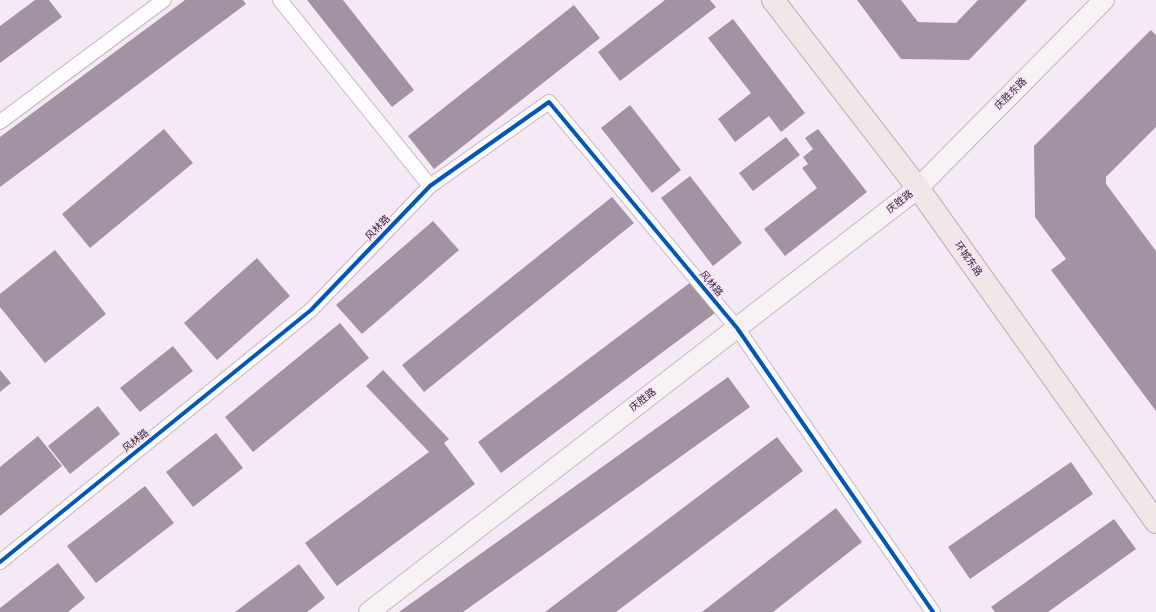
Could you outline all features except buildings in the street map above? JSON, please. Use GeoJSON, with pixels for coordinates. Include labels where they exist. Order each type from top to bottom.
{"type":"FeatureCollection","features":[{"type":"Feature","properties":{"kind":"main road","name":"环城东路"},"geometry":{"type":"LineString","coordinates":[[773,0],[918,188],[1156,522]]}},
{"type":"Feature","properties":{"kind":"main road","name":"庆胜东路"},"geometry":{"type":"LineString","coordinates":[[918,188],[1104,0]]}},
{"type":"Feature","properties":{"kind":"main road","name":"庆胜路"},"geometry":{"type":"LineString","coordinates":[[369,612],[918,188]]}},
{"type":"Feature","properties":{"kind":"street"},"geometry":{"type":"LineString","coordinates":[[0,122],[164,0]]}},
{"type":"Feature","properties":{"kind":"street"},"geometry":{"type":"LineString","coordinates":[[280,0],[430,186]]}},
{"type":"Feature","properties":{"kind":"street","name":"风林路"},"geometry":{"type":"LineString","coordinates":[[0,562],[311,310],[430,186],[549,102],[737,328]]}},
{"type":"Feature","properties":{"kind":"street"},"geometry":{"type":"LineString","coordinates":[[737,328],[933,612]]}},
{"type":"Feature","properties":{"kind":"cycle path"},"geometry":{"type":"LineString","coordinates":[[0,562],[311,310],[430,186],[549,102],[737,328],[933,612]]}}]}
